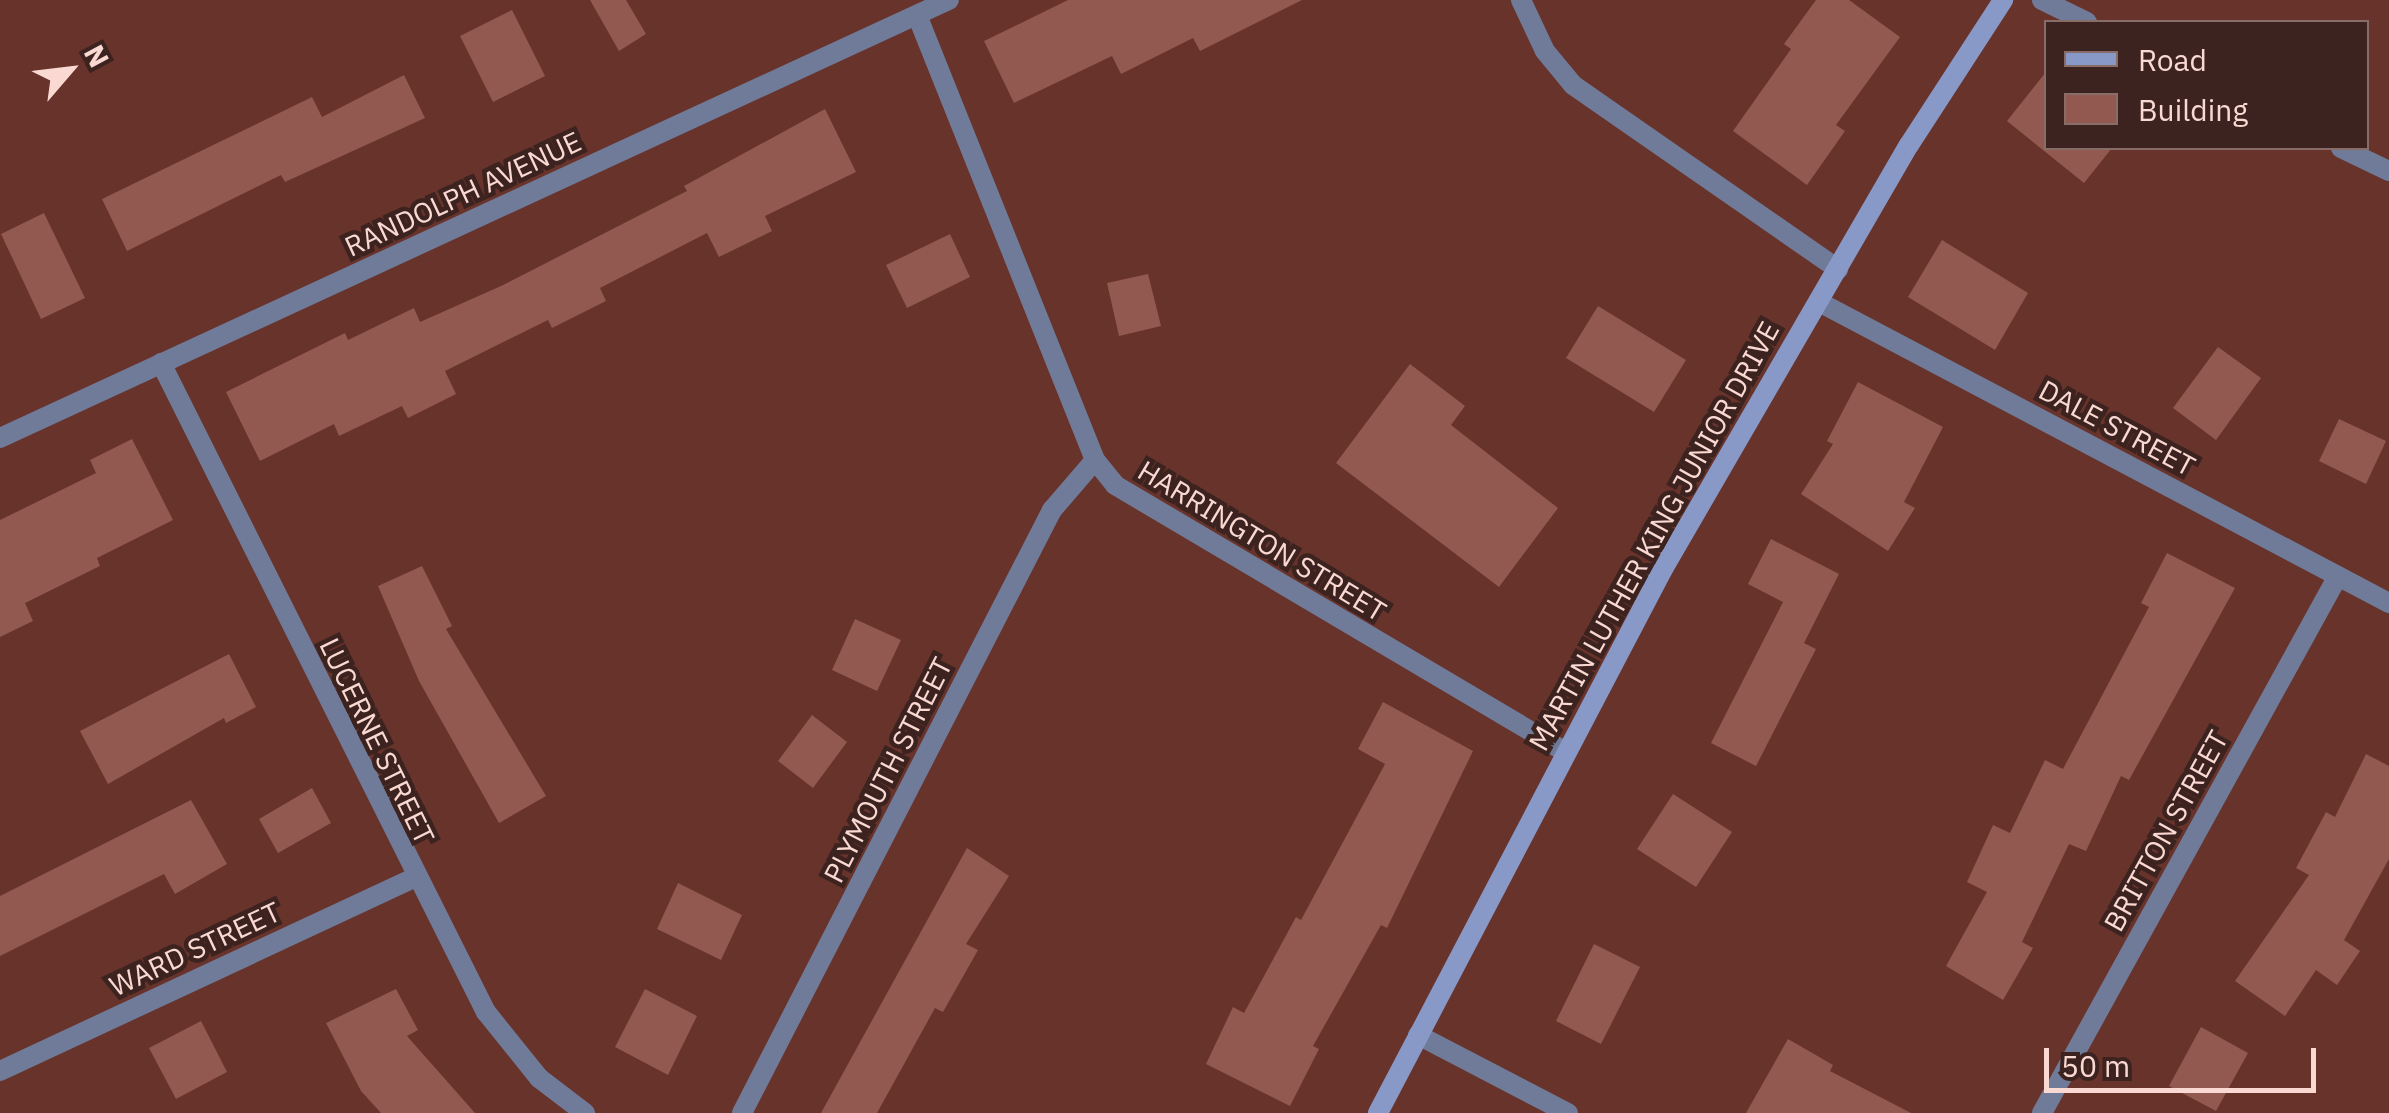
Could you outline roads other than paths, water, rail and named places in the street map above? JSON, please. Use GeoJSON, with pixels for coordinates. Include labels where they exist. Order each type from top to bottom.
{"type":"FeatureCollection","features":[{"type":"Feature","properties":{"kind":"main road","name":"MARTIN LUTHER KING JUNIOR DRIVE"},"geometry":{"type":"LineString","coordinates":[[1378,1113],[1564,751],[1819,302],[2003,0]]}},
{"type":"Feature","properties":{"kind":"street","name":"RANDOLPH AVENUE"},"geometry":{"type":"LineString","coordinates":[[0,438],[950,0]]}},
{"type":"Feature","properties":{"kind":"street"},"geometry":{"type":"LineString","coordinates":[[1521,0],[1546,51],[1573,86],[1838,270]]}},
{"type":"Feature","properties":{"kind":"street"},"geometry":{"type":"LineString","coordinates":[[2042,0],[2083,20]]}},
{"type":"Feature","properties":{"kind":"street","name":"HARRINGTON STREET"},"geometry":{"type":"LineString","coordinates":[[917,15],[1095,460],[1137,502],[1564,751]]}},
{"type":"Feature","properties":{"kind":"street"},"geometry":{"type":"LineString","coordinates":[[2345,150],[2389,171]]}},
{"type":"Feature","properties":{"kind":"street","name":"DALE STREET"},"geometry":{"type":"LineString","coordinates":[[1819,302],[2389,603]]}},
{"type":"Feature","properties":{"kind":"street","name":"LUCERNE STREET"},"geometry":{"type":"LineString","coordinates":[[160,363],[413,878],[486,1012],[539,1078],[585,1113]]}},
{"type":"Feature","properties":{"kind":"street","name":"PLYMOUTH STREET"},"geometry":{"type":"LineString","coordinates":[[742,1113],[1052,510],[1095,460]]}},
{"type":"Feature","properties":{"kind":"street","name":"BRITTON STREET"},"geometry":{"type":"LineString","coordinates":[[2042,1113],[2338,576]]}},
{"type":"Feature","properties":{"kind":"street","name":"WARD STREET"},"geometry":{"type":"LineString","coordinates":[[0,1071],[413,878]]}},
{"type":"Feature","properties":{"kind":"street"},"geometry":{"type":"LineString","coordinates":[[1418,1035],[1568,1113]]}}]}
